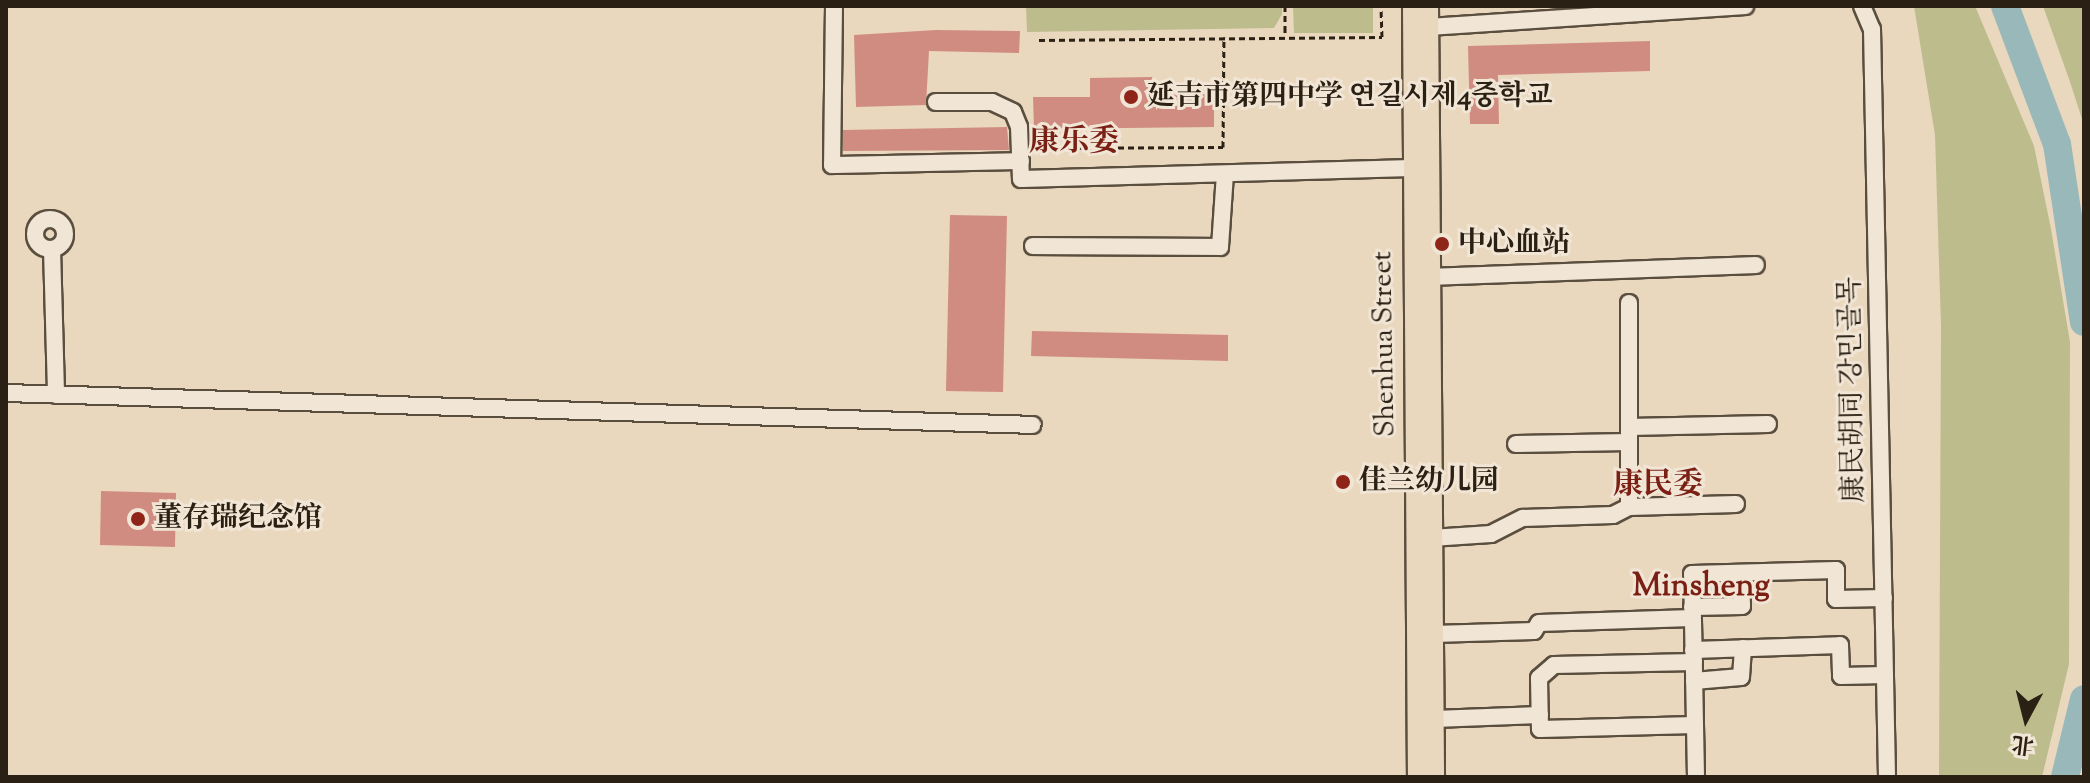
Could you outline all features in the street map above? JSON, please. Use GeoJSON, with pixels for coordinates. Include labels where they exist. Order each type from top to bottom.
{"type":"FeatureCollection","features":[{"type":"Feature","properties":{"kind":"main road","name":"Shenhua Street"},"geometry":{"type":"LineString","coordinates":[[1413,6],[1418,777]]}},
{"type":"Feature","properties":{"kind":"main road","name":"Shenhua Street"},"geometry":{"type":"LineString","coordinates":[[1428,6],[1434,777]]}},
{"type":"Feature","properties":{"kind":"street"},"geometry":{"type":"LineString","coordinates":[[834,6],[832,165],[1021,161]]}},
{"type":"Feature","properties":{"kind":"street"},"geometry":{"type":"LineString","coordinates":[[1429,27],[1745,6]]}},
{"type":"Feature","properties":{"kind":"street","name":"康民胡同 강민골목"},"geometry":{"type":"LineString","coordinates":[[1862,6],[1872,29],[1887,777]]}},
{"type":"Feature","properties":{"kind":"street"},"geometry":{"type":"LineString","coordinates":[[936,102],[1006,106],[1019,127],[1021,179],[1412,168]]}},
{"type":"Feature","properties":{"kind":"street"},"geometry":{"type":"LineString","coordinates":[[1033,246],[1220,247],[1225,174]]}},
{"type":"Feature","properties":{"kind":"street"},"geometry":{"type":"LineString","coordinates":[[52,249],[56,395]]}},
{"type":"Feature","properties":{"kind":"street"},"geometry":{"type":"LineString","coordinates":[[1429,277],[1756,265]]}},
{"type":"Feature","properties":{"kind":"street"},"geometry":{"type":"LineString","coordinates":[[1629,303],[1629,507]]}},
{"type":"Feature","properties":{"kind":"street"},"geometry":{"type":"LineString","coordinates":[[6,393],[1033,425]]}},
{"type":"Feature","properties":{"kind":"street"},"geometry":{"type":"LineString","coordinates":[[1516,444],[1768,424]]}},
{"type":"Feature","properties":{"kind":"street"},"geometry":{"type":"LineString","coordinates":[[1431,538],[1491,534],[1523,518],[1613,515],[1629,507],[1736,504]]}},
{"type":"Feature","properties":{"kind":"street"},"geometry":{"type":"LineString","coordinates":[[1696,777],[1692,574],[1836,570],[1836,599],[1884,598]]}},
{"type":"Feature","properties":{"kind":"street"},"geometry":{"type":"LineString","coordinates":[[1433,634],[1534,631],[1539,623],[1692,613],[1742,606],[1741,573]]}},
{"type":"Feature","properties":{"kind":"street"},"geometry":{"type":"LineString","coordinates":[[1695,725],[1540,729],[1539,678],[1554,665],[1693,656],[1743,648],[1840,645],[1841,676],[1885,675]]}},
{"type":"Feature","properties":{"kind":"street"},"geometry":{"type":"LineString","coordinates":[[1694,681],[1741,677],[1743,648]]}},
{"type":"Feature","properties":{"kind":"street"},"geometry":{"type":"LineString","coordinates":[[1434,719],[1540,715]]}},
{"type":"Feature","properties":{"kind":"path"},"geometry":{"type":"LineString","coordinates":[[1285,6],[1285,36]]}},
{"type":"Feature","properties":{"kind":"path"},"geometry":{"type":"LineString","coordinates":[[1039,40],[1382,37],[1381,6]]}},
{"type":"Feature","properties":{"kind":"path"},"geometry":{"type":"LineString","coordinates":[[1038,148],[1223,147],[1224,37]]}},
{"type":"Feature","properties":{"kind":"shaded area"},"geometry":{"type":"Polygon","coordinates":[[[1026,6],[1282,6],[1282,14],[1274,28],[1027,32],[1026,6]]]}},
{"type":"Feature","properties":{"kind":"shaded area"},"geometry":{"type":"Polygon","coordinates":[[[1293,6],[1373,6],[1373,33],[1294,33],[1293,6]]]}},
{"type":"Feature","properties":{"kind":"shaded area"},"geometry":{"type":"Polygon","coordinates":[[[1914,6],[1975,6],[2034,146],[2070,342],[2069,664],[2042,777],[1939,777],[1941,326],[1935,135],[1914,6]]]}},
{"type":"Feature","properties":{"kind":"shaded area"},"geometry":{"type":"Polygon","coordinates":[[[2043,6],[2084,6],[2084,125],[2069,79],[2043,6]]]}},
{"type":"Feature","properties":{"kind":"building"},"geometry":{"type":"Polygon","coordinates":[[[936,30],[1020,31],[1019,53],[929,51],[926,105],[856,107],[854,35],[936,30]]]}},
{"type":"Feature","properties":{"kind":"building"},"geometry":{"type":"Polygon","coordinates":[[[1650,41],[1650,71],[1498,75],[1499,124],[1470,124],[1468,46],[1650,41]]]}},
{"type":"Feature","properties":{"kind":"building"},"geometry":{"type":"Polygon","coordinates":[[[1152,77],[1152,95],[1214,94],[1214,127],[1034,129],[1033,97],[1090,97],[1090,78],[1152,77]]]}},
{"type":"Feature","properties":{"kind":"building"},"geometry":{"type":"Polygon","coordinates":[[[1007,127],[1009,150],[843,151],[843,130],[1007,127]]]}},
{"type":"Feature","properties":{"kind":"building"},"geometry":{"type":"Polygon","coordinates":[[[950,215],[1007,216],[1003,392],[946,391],[950,215]]]}},
{"type":"Feature","properties":{"kind":"building"},"geometry":{"type":"Polygon","coordinates":[[[1032,331],[1228,335],[1228,361],[1031,356],[1032,331]]]}},
{"type":"Feature","properties":{"kind":"building","name":"董存瑞纪念馆"},"geometry":{"type":"Polygon","coordinates":[[[101,491],[176,493],[175,547],[100,545],[101,491]]]}},
{"type":"Feature","properties":{"kind":"waterway"},"geometry":{"type":"LineString","coordinates":[[2005,6],[2057,144],[2084,322]]}},
{"type":"Feature","properties":{"kind":"waterway"},"geometry":{"type":"LineString","coordinates":[[2065,777],[2084,699]]}},
{"type":"Feature","properties":{"kind":"place","name":"延吉市第四中学 연길시제4중학교"},"geometry":{"type":"Point","coordinates":[1131,97]}},
{"type":"Feature","properties":{"kind":"place","name":"中心血站"},"geometry":{"type":"Point","coordinates":[1442,244]}},
{"type":"Feature","properties":{"kind":"place","name":"佳兰幼儿园"},"geometry":{"type":"Point","coordinates":[1343,482]}},
{"type":"Feature","properties":{"kind":"place","name":"董存瑞纪念馆"},"geometry":{"type":"Point","coordinates":[138,519]}},
{"type":"Feature","properties":{"kind":"district","name":"康乐委"},"geometry":{"type":"Point","coordinates":[1074,143]}},
{"type":"Feature","properties":{"kind":"district","name":"康民委"},"geometry":{"type":"Point","coordinates":[1658,486]}},
{"type":"Feature","properties":{"kind":"district","name":"Minsheng"},"geometry":{"type":"Point","coordinates":[1701,587]}}]}
